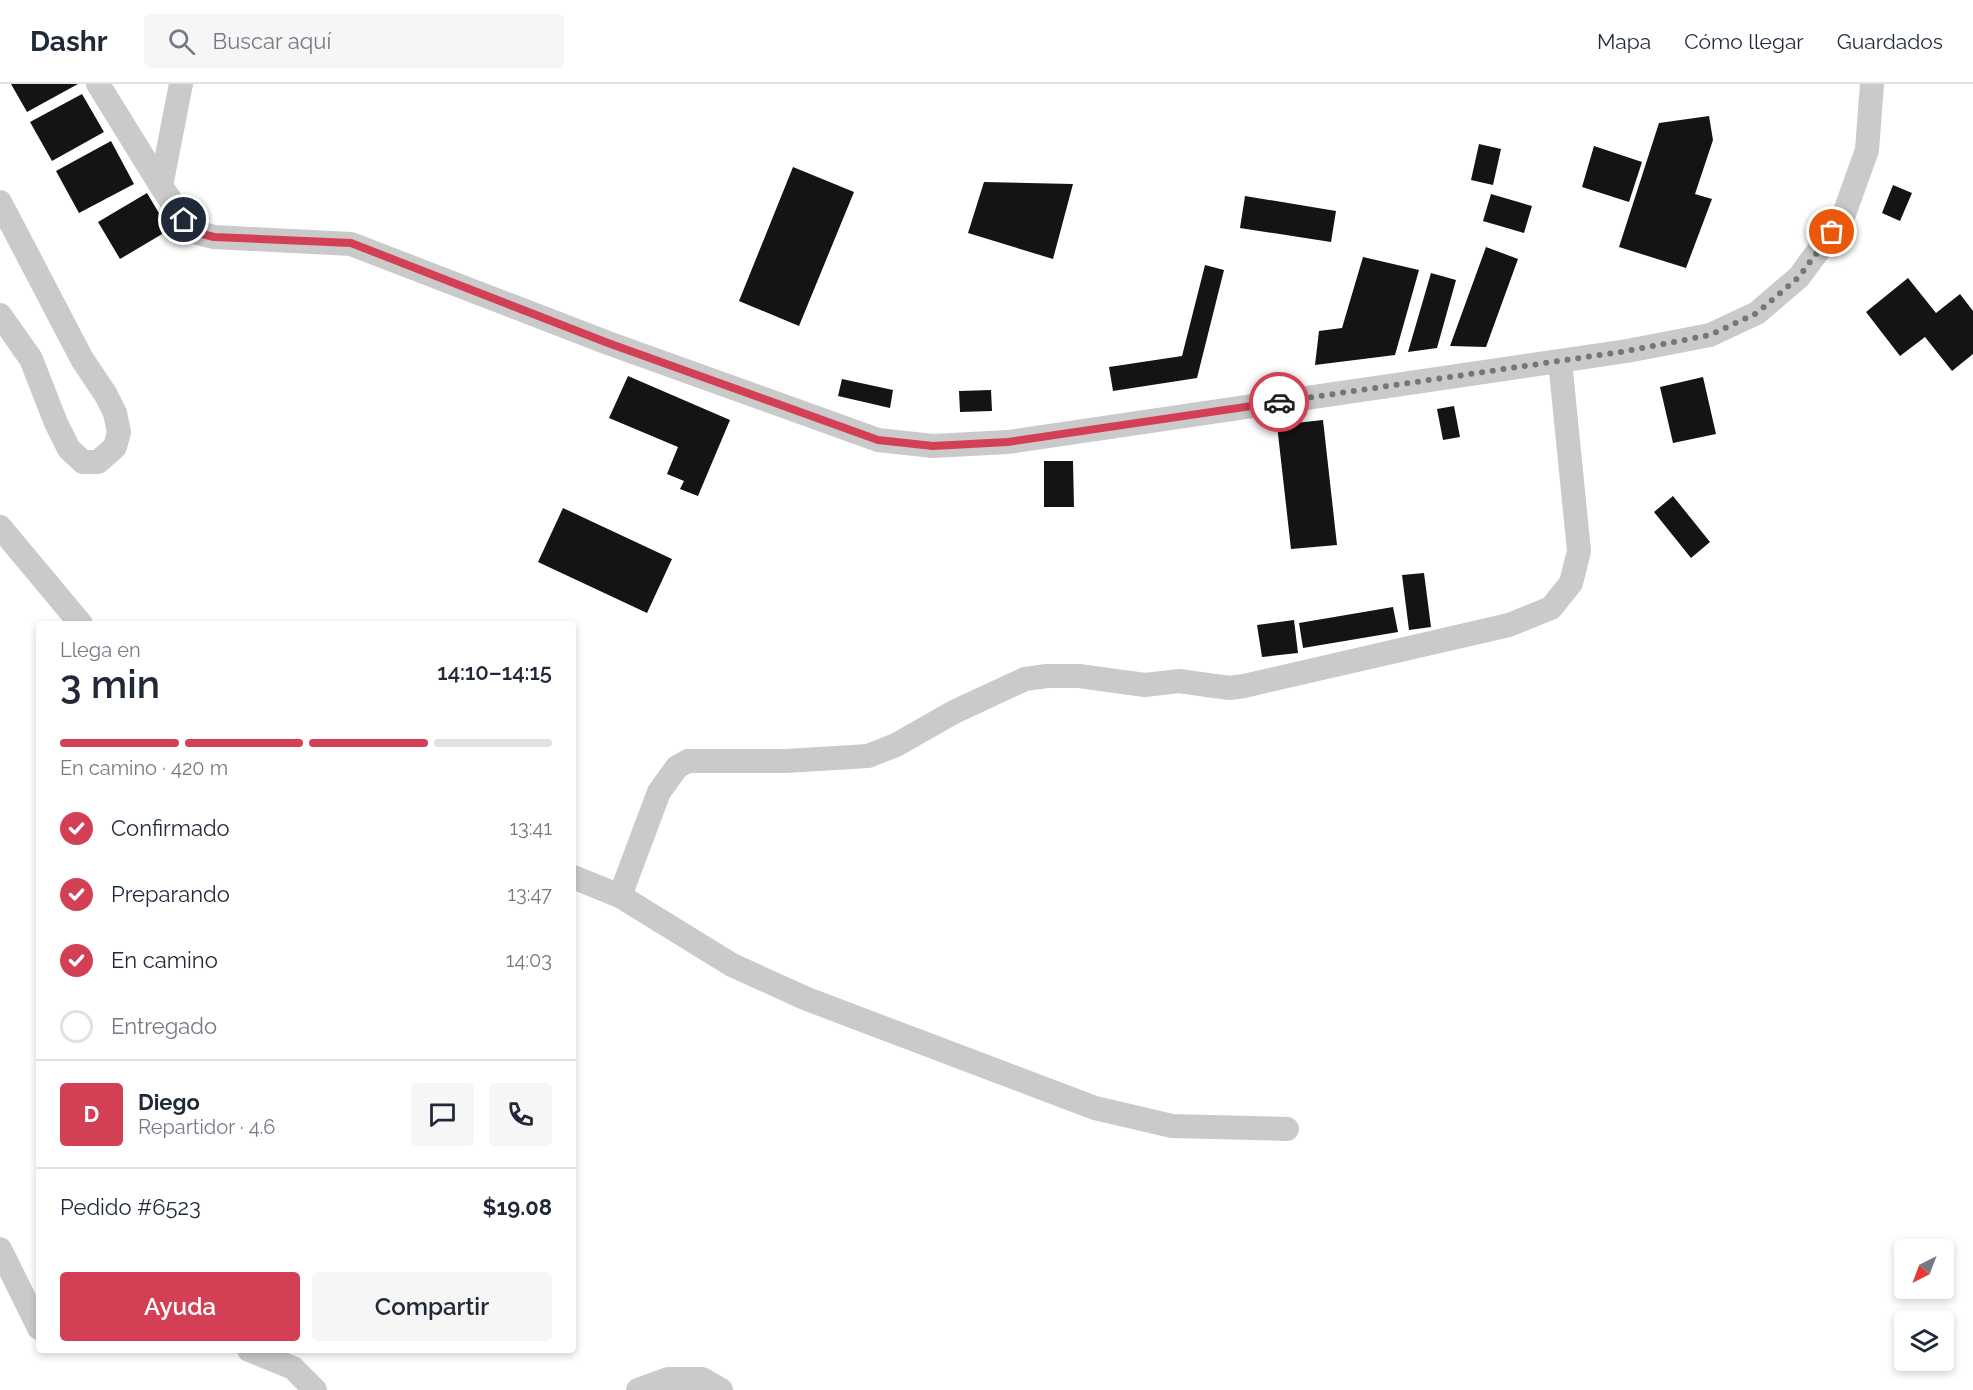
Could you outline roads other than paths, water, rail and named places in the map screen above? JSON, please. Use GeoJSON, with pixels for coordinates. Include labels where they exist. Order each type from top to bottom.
{"type":"FeatureCollection","features":[{"type":"Feature","properties":{"kind":"street"},"geometry":{"type":"LineString","coordinates":[[98,84],[161,186],[184,220],[198,233],[214,237],[351,243],[608,343],[878,440],[933,446],[1008,442],[1627,351],[1710,335],[1757,313],[1799,277],[1843,217],[1867,150],[1872,84]]}},
{"type":"Feature","properties":{"kind":"street"},"geometry":{"type":"LineString","coordinates":[[161,186],[181,84]]}},
{"type":"Feature","properties":{"kind":"street"},"geometry":{"type":"LineString","coordinates":[[0,201],[82,359],[106,395],[115,414],[119,432],[115,447],[98,462],[83,462],[69,449],[56,423],[31,359],[0,315]]}},
{"type":"Feature","properties":{"kind":"street"},"geometry":{"type":"LineString","coordinates":[[620,896],[659,792],[678,767],[688,761],[868,756],[896,745],[954,712],[1025,679],[1079,676],[1145,685],[1179,681],[1229,688],[1244,686],[1509,625],[1551,608],[1571,583],[1579,551],[1560,361]]}},
{"type":"Feature","properties":{"kind":"street"},"geometry":{"type":"LineString","coordinates":[[0,527],[78,621]]}},
{"type":"Feature","properties":{"kind":"street"},"geometry":{"type":"LineString","coordinates":[[576,878],[620,896],[732,965],[807,999],[1095,1108],[1172,1126],[1287,1129]]}},
{"type":"Feature","properties":{"kind":"street"},"geometry":{"type":"LineString","coordinates":[[0,1249],[36,1322]]}},
{"type":"Feature","properties":{"kind":"street"},"geometry":{"type":"LineString","coordinates":[[256,1353],[293,1368],[315,1390]]}},
{"type":"Feature","properties":{"kind":"street"},"geometry":{"type":"LineString","coordinates":[[638,1390],[668,1379],[702,1379],[721,1390]]}}]}
